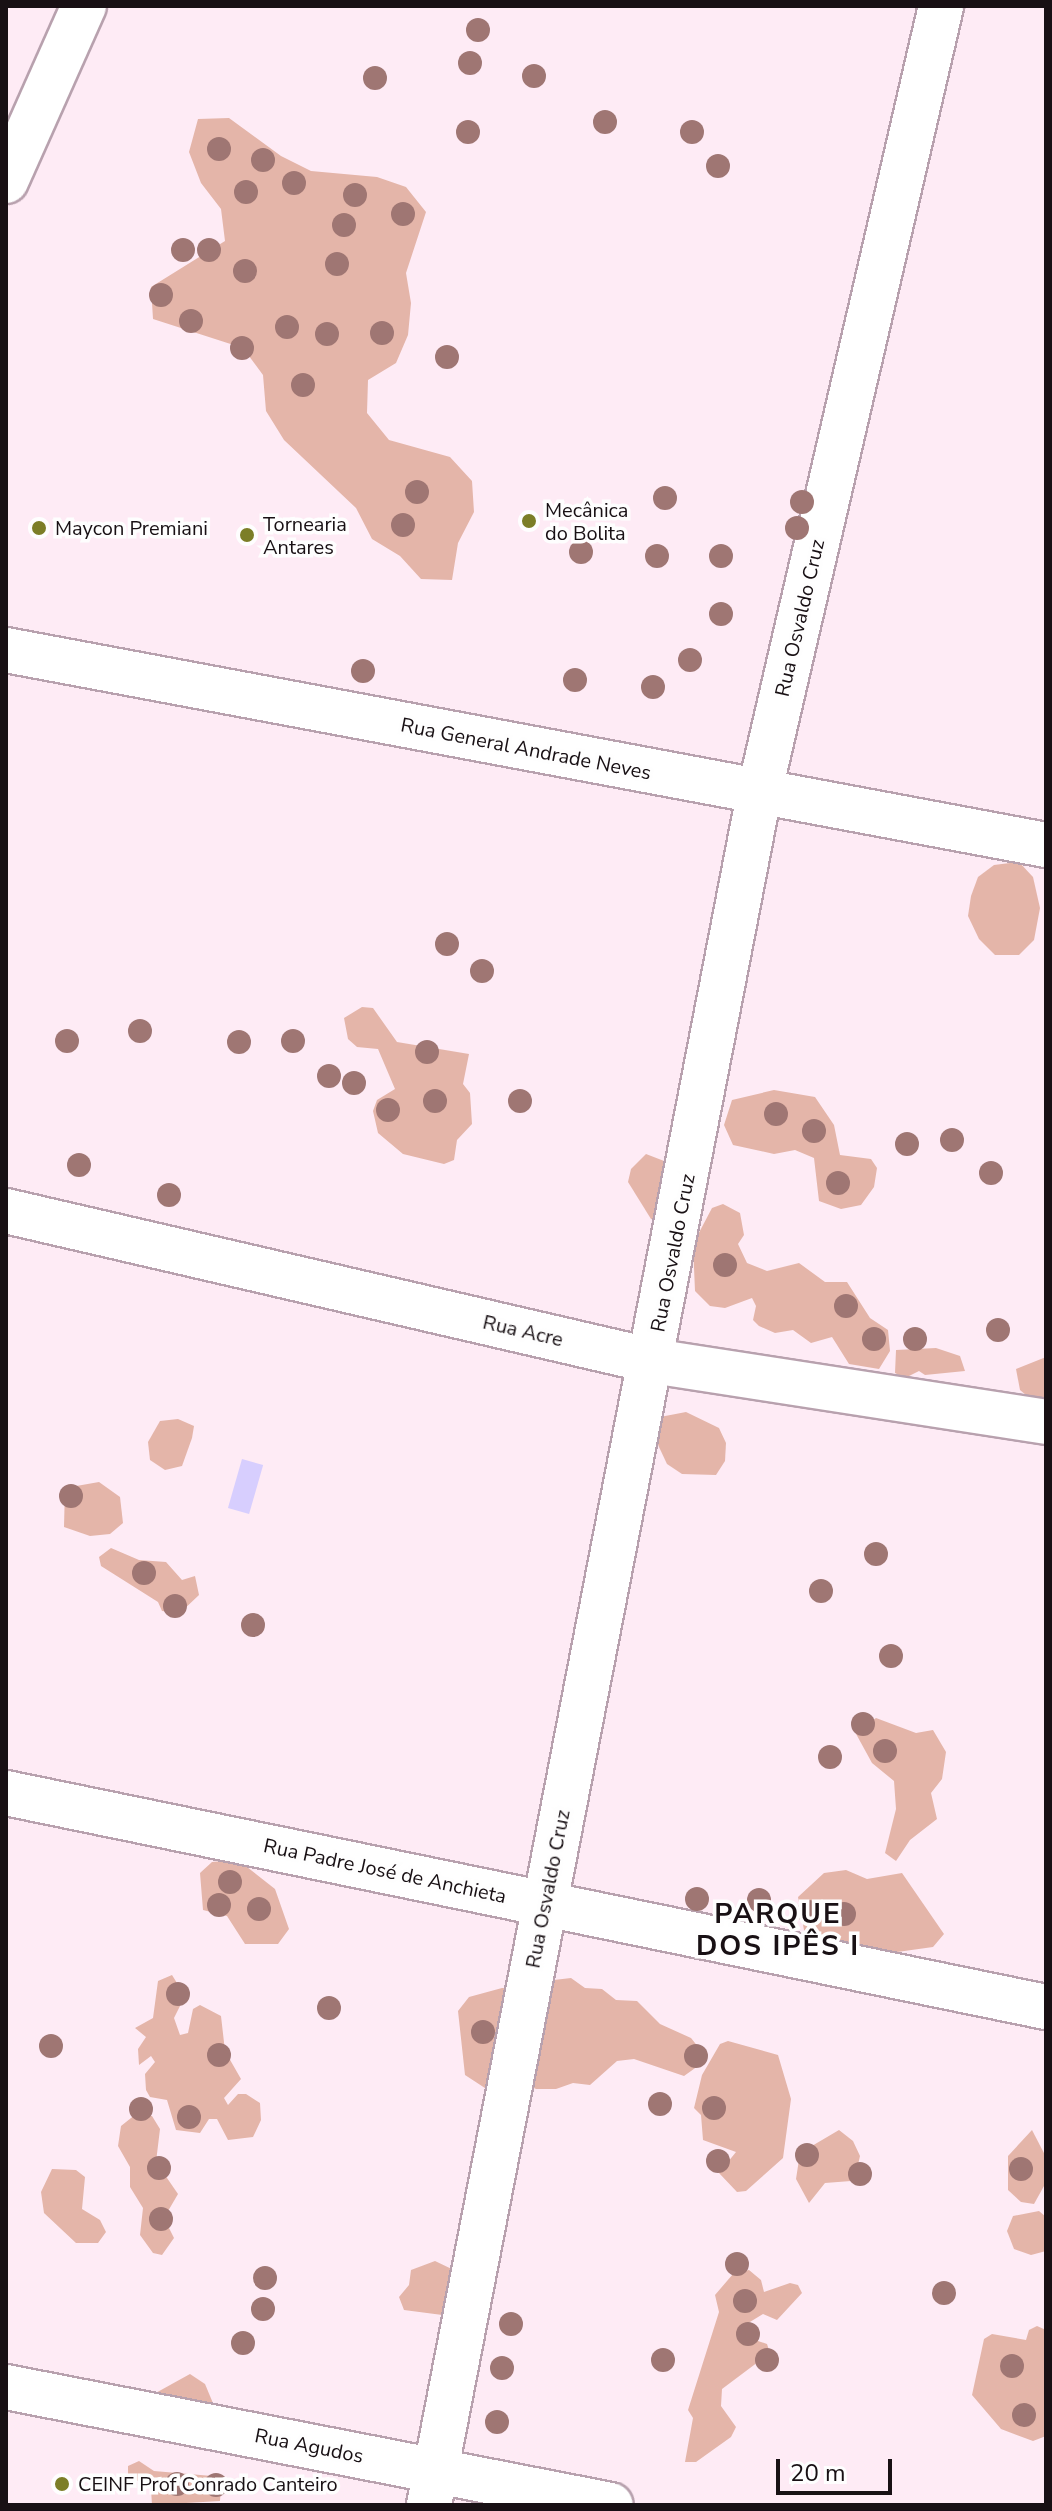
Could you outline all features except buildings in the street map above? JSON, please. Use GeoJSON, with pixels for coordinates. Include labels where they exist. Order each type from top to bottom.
{"type":"FeatureCollection","features":[{"type":"Feature","properties":{"kind":"street"},"geometry":{"type":"LineString","coordinates":[[6,181],[84,6]]}},
{"type":"Feature","properties":{"kind":"street","name":"Rua Osvaldo Cruz"},"geometry":{"type":"LineString","coordinates":[[432,2488],[653,1361],[759,794],[941,6]]}},
{"type":"Feature","properties":{"kind":"street","name":"Rua General Andrade Neves"},"geometry":{"type":"LineString","coordinates":[[6,650],[759,794],[1046,845]]}},
{"type":"Feature","properties":{"kind":"street","name":"Rua Acre"},"geometry":{"type":"LineString","coordinates":[[6,1211],[653,1361],[1046,1422]]}},
{"type":"Feature","properties":{"kind":"street","name":"Rua Padre José de Anchieta"},"geometry":{"type":"LineString","coordinates":[[6,1793],[1046,2007]]}},
{"type":"Feature","properties":{"kind":"street","name":"Rua Agudos"},"geometry":{"type":"LineString","coordinates":[[6,2387],[432,2488],[611,2505]]}},
{"type":"Feature","properties":{"kind":"shaded area"},"geometry":{"type":"Polygon","coordinates":[[[229,118],[281,156],[311,171],[377,177],[406,187],[426,212],[406,273],[411,303],[408,335],[396,363],[368,380],[367,413],[389,440],[450,457],[472,481],[474,512],[458,543],[452,580],[421,579],[400,556],[372,539],[356,508],[284,440],[266,411],[263,375],[243,348],[153,319],[151,287],[225,241],[221,209],[201,183],[189,152],[198,119],[229,118]]]}},
{"type":"Feature","properties":{"kind":"shaded area"},"geometry":{"type":"Polygon","coordinates":[[[1019,862],[1033,877],[1040,908],[1034,940],[1019,955],[995,955],[979,939],[968,916],[971,896],[978,877],[994,865],[1019,862]]]}},
{"type":"Feature","properties":{"kind":"shaded area"},"geometry":{"type":"Polygon","coordinates":[[[362,1007],[373,1008],[397,1042],[469,1054],[463,1084],[470,1093],[472,1124],[457,1140],[454,1160],[444,1164],[403,1154],[378,1133],[373,1111],[377,1100],[395,1089],[378,1049],[357,1047],[348,1039],[344,1018],[362,1007]]]}},
{"type":"Feature","properties":{"kind":"shaded area"},"geometry":{"type":"Polygon","coordinates":[[[774,1090],[815,1097],[834,1125],[840,1155],[871,1159],[877,1168],[874,1187],[861,1205],[841,1209],[819,1201],[814,1158],[795,1150],[774,1154],[733,1145],[724,1125],[732,1100],[774,1090]]]}},
{"type":"Feature","properties":{"kind":"shaded area"},"geometry":{"type":"Polygon","coordinates":[[[646,1154],[677,1166],[661,1222],[651,1219],[628,1182],[631,1169],[646,1154]]]}},
{"type":"Feature","properties":{"kind":"shaded area"},"geometry":{"type":"Polygon","coordinates":[[[723,1204],[740,1213],[744,1235],[738,1244],[747,1263],[767,1271],[799,1263],[825,1282],[847,1282],[870,1318],[888,1330],[890,1351],[879,1369],[849,1364],[832,1337],[811,1343],[793,1330],[775,1333],[759,1326],[753,1320],[756,1306],[752,1298],[725,1308],[710,1306],[695,1291],[693,1244],[712,1208],[723,1204]]]}},
{"type":"Feature","properties":{"kind":"shaded area"},"geometry":{"type":"Polygon","coordinates":[[[936,1348],[960,1356],[965,1371],[925,1375],[919,1371],[905,1378],[895,1373],[896,1350],[936,1348]]]}},
{"type":"Feature","properties":{"kind":"shaded area"},"geometry":{"type":"Polygon","coordinates":[[[1046,1357],[1046,1412],[1020,1390],[1016,1369],[1046,1357]]]}},
{"type":"Feature","properties":{"kind":"shaded area"},"geometry":{"type":"Polygon","coordinates":[[[686,1412],[719,1428],[726,1443],[725,1461],[716,1475],[682,1474],[667,1464],[655,1437],[660,1417],[686,1412]]]}},
{"type":"Feature","properties":{"kind":"shaded area"},"geometry":{"type":"Polygon","coordinates":[[[178,1419],[194,1426],[192,1438],[182,1466],[165,1470],[150,1460],[148,1442],[160,1421],[178,1419]]]}},
{"type":"Feature","properties":{"kind":"shaded area"},"geometry":{"type":"Polygon","coordinates":[[[242,1459],[263,1465],[249,1514],[228,1508],[242,1459]]]}},
{"type":"Feature","properties":{"kind":"shaded area"},"geometry":{"type":"Polygon","coordinates":[[[99,1482],[120,1497],[123,1523],[110,1534],[90,1536],[64,1527],[65,1488],[99,1482]]]}},
{"type":"Feature","properties":{"kind":"shaded area"},"geometry":{"type":"Polygon","coordinates":[[[111,1548],[139,1560],[166,1562],[182,1580],[195,1576],[199,1595],[180,1613],[162,1611],[158,1602],[101,1566],[99,1557],[111,1548]]]}},
{"type":"Feature","properties":{"kind":"shaded area"},"geometry":{"type":"Polygon","coordinates":[[[876,1718],[916,1733],[933,1730],[946,1752],[942,1779],[931,1793],[937,1819],[910,1840],[896,1861],[885,1853],[896,1809],[894,1781],[872,1763],[855,1732],[876,1718]]]}},
{"type":"Feature","properties":{"kind":"shaded area"},"geometry":{"type":"Polygon","coordinates":[[[223,1861],[247,1867],[275,1889],[289,1929],[278,1944],[245,1944],[227,1916],[203,1910],[200,1873],[212,1862],[223,1861]]]}},
{"type":"Feature","properties":{"kind":"shaded area"},"geometry":{"type":"Polygon","coordinates":[[[846,1870],[867,1879],[902,1873],[944,1934],[933,1947],[890,1953],[816,1944],[804,1930],[798,1897],[824,1873],[846,1870]]]}},
{"type":"Feature","properties":{"kind":"shaded area"},"geometry":{"type":"Polygon","coordinates":[[[172,1975],[185,1996],[174,2018],[180,2035],[188,2033],[193,2009],[200,2005],[221,2016],[225,2051],[241,2079],[224,2098],[228,2105],[238,2094],[246,2094],[260,2103],[261,2120],[253,2137],[228,2140],[217,2119],[209,2119],[200,2133],[176,2130],[167,2100],[150,2097],[146,2090],[145,2074],[155,2062],[151,2056],[139,2065],[138,2049],[146,2037],[135,2028],[153,2018],[158,1981],[172,1975]]]}},
{"type":"Feature","properties":{"kind":"shaded area"},"geometry":{"type":"Polygon","coordinates":[[[571,1978],[585,1988],[602,1989],[616,2000],[637,2001],[660,2024],[691,2038],[703,2053],[698,2066],[684,2076],[634,2059],[617,2061],[590,2085],[573,2083],[556,2089],[536,2089],[520,2081],[488,2090],[465,2075],[458,2011],[469,1997],[502,1988],[538,1990],[554,1980],[571,1978]]]}},
{"type":"Feature","properties":{"kind":"shaded area"},"geometry":{"type":"Polygon","coordinates":[[[728,2041],[778,2055],[791,2099],[783,2158],[746,2191],[737,2192],[719,2173],[736,2152],[703,2140],[701,2115],[694,2108],[702,2075],[720,2044],[728,2041]]]}},
{"type":"Feature","properties":{"kind":"shaded area"},"geometry":{"type":"Polygon","coordinates":[[[136,2114],[152,2116],[160,2129],[156,2162],[178,2194],[164,2218],[174,2238],[162,2255],[153,2253],[140,2235],[143,2208],[130,2187],[130,2167],[118,2146],[121,2126],[136,2114]]]}},
{"type":"Feature","properties":{"kind":"shaded area"},"geometry":{"type":"Polygon","coordinates":[[[839,2130],[853,2141],[860,2156],[857,2169],[851,2181],[825,2183],[809,2203],[796,2179],[800,2153],[839,2130]]]}},
{"type":"Feature","properties":{"kind":"shaded area"},"geometry":{"type":"Polygon","coordinates":[[[1032,2130],[1046,2157],[1044,2186],[1034,2204],[1021,2202],[1008,2190],[1008,2156],[1032,2130]]]}},
{"type":"Feature","properties":{"kind":"shaded area"},"geometry":{"type":"Polygon","coordinates":[[[52,2169],[76,2170],[85,2177],[82,2209],[100,2220],[106,2232],[98,2243],[76,2243],[44,2213],[41,2192],[52,2169]]]}},
{"type":"Feature","properties":{"kind":"shaded area"},"geometry":{"type":"Polygon","coordinates":[[[1039,2211],[1046,2217],[1046,2251],[1031,2255],[1014,2249],[1007,2231],[1013,2216],[1039,2211]]]}},
{"type":"Feature","properties":{"kind":"shaded area"},"geometry":{"type":"Polygon","coordinates":[[[435,2261],[458,2272],[450,2316],[404,2310],[399,2297],[409,2285],[411,2270],[435,2261]]]}},
{"type":"Feature","properties":{"kind":"shaded area"},"geometry":{"type":"Polygon","coordinates":[[[749,2270],[761,2280],[764,2292],[790,2283],[798,2285],[802,2293],[777,2320],[763,2314],[740,2328],[743,2336],[767,2344],[770,2353],[722,2389],[721,2406],[736,2427],[731,2437],[696,2462],[685,2462],[693,2418],[688,2410],[719,2312],[715,2295],[733,2274],[749,2270]]]}},
{"type":"Feature","properties":{"kind":"shaded area"},"geometry":{"type":"Polygon","coordinates":[[[1037,2326],[1046,2330],[1046,2436],[1033,2441],[1001,2429],[972,2395],[984,2339],[992,2334],[1026,2340],[1029,2330],[1037,2326]]]}},
{"type":"Feature","properties":{"kind":"shaded area"},"geometry":{"type":"Polygon","coordinates":[[[190,2374],[205,2384],[215,2408],[152,2395],[190,2374]]]}},
{"type":"Feature","properties":{"kind":"shaded area"},"geometry":{"type":"Polygon","coordinates":[[[139,2461],[154,2471],[212,2476],[221,2484],[220,2501],[152,2505],[151,2489],[128,2475],[128,2466],[139,2461]]]}},
{"type":"Feature","properties":{"kind":"place","name":"Mecânica do Bolita"},"geometry":{"type":"Point","coordinates":[529,521]}},
{"type":"Feature","properties":{"kind":"place","name":"Maycon Premiani"},"geometry":{"type":"Point","coordinates":[39,528]}},
{"type":"Feature","properties":{"kind":"place","name":"Tornearia Antares"},"geometry":{"type":"Point","coordinates":[247,535]}},
{"type":"Feature","properties":{"kind":"place","name":"CEINF Prof Conrado Canteiro"},"geometry":{"type":"Point","coordinates":[62,2484]}},
{"type":"Feature","properties":{"kind":"district","name":"PARQUE DOS IPÊS I"},"geometry":{"type":"Point","coordinates":[778,1930]}}]}
